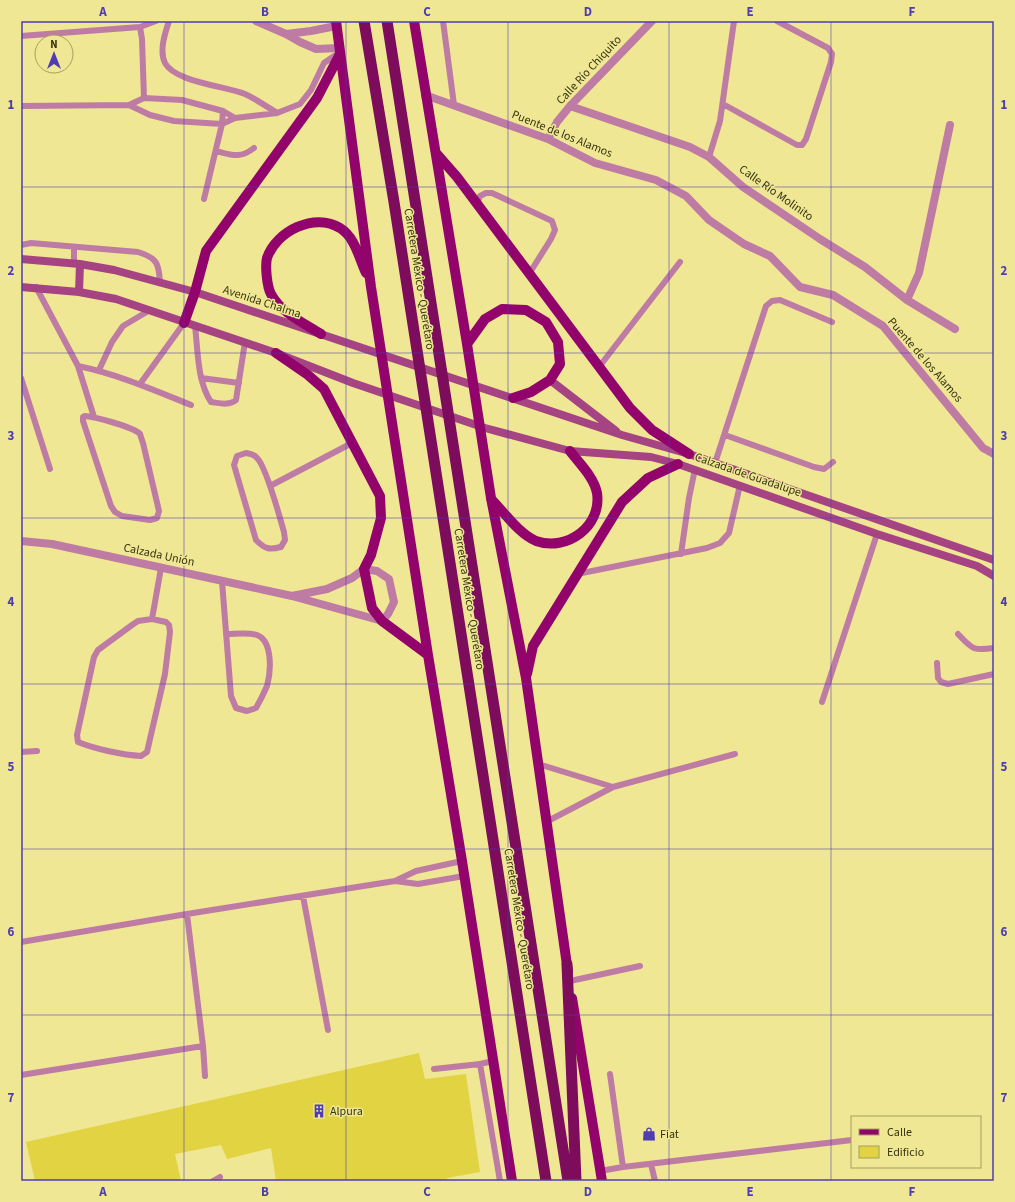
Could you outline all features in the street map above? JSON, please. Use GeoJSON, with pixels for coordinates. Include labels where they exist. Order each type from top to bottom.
{"type":"FeatureCollection","features":[{"type":"Feature","properties":{"kind":"highway","name":"Carretera México - Querétaro"},"geometry":{"type":"LineString","coordinates":[[364,21],[395,210],[546,1181]]}},
{"type":"Feature","properties":{"kind":"highway","name":"Carretera México - Querétaro"},"geometry":{"type":"LineString","coordinates":[[387,21],[568,1181]]}},
{"type":"Feature","properties":{"kind":"highway"},"geometry":{"type":"LineString","coordinates":[[567,964],[576,1181]]}},
{"type":"Feature","properties":{"kind":"main road"},"geometry":{"type":"LineString","coordinates":[[414,21],[491,498],[526,678],[567,964],[601,1176]]}},
{"type":"Feature","properties":{"kind":"main road"},"geometry":{"type":"LineString","coordinates":[[336,23],[371,287],[512,1181]]}},
{"type":"Feature","properties":{"kind":"main road"},"geometry":{"type":"LineString","coordinates":[[184,323],[195,292],[206,251],[317,98],[340,51]]}},
{"type":"Feature","properties":{"kind":"main road"},"geometry":{"type":"LineString","coordinates":[[436,153],[477,204],[630,408],[652,430],[689,454]]}},
{"type":"Feature","properties":{"kind":"main road"},"geometry":{"type":"LineString","coordinates":[[321,334],[284,310],[271,294],[267,279],[267,259],[275,244],[288,232],[308,223],[325,222],[340,228],[353,241],[371,287]]}},
{"type":"Feature","properties":{"kind":"main road","name":"Avenida Chalma"},"geometry":{"type":"LineString","coordinates":[[21,259],[77,264],[114,270],[195,292],[489,391]]}},
{"type":"Feature","properties":{"kind":"main road"},"geometry":{"type":"LineString","coordinates":[[77,264],[79,292]]}},
{"type":"Feature","properties":{"kind":"main road"},"geometry":{"type":"LineString","coordinates":[[21,287],[36,287],[79,292],[116,299],[150,310],[184,323],[276,353],[308,375],[324,389],[380,496],[381,518],[371,554],[364,569],[372,608],[382,621],[428,655]]}},
{"type":"Feature","properties":{"kind":"main road"},"geometry":{"type":"LineString","coordinates":[[467,344],[485,319],[502,309],[526,310],[546,322],[558,342],[560,364],[550,380],[532,392],[512,398]]}},
{"type":"Feature","properties":{"kind":"main road","name":"Calzada de Guadalupe"},"geometry":{"type":"LineString","coordinates":[[276,353],[353,383],[485,428],[570,451],[651,456],[678,464],[877,534],[977,566],[994,576]]}},
{"type":"Feature","properties":{"kind":"main road"},"geometry":{"type":"LineString","coordinates":[[550,380],[622,435]]}},
{"type":"Feature","properties":{"kind":"main road","name":"Calzada de Guadalupe"},"geometry":{"type":"LineString","coordinates":[[489,391],[622,435],[689,454],[994,560]]}},
{"type":"Feature","properties":{"kind":"main road"},"geometry":{"type":"LineString","coordinates":[[491,498],[519,530],[536,541],[552,543],[566,541],[576,537],[585,530],[592,520],[596,506],[597,492],[592,481],[570,451]]}},
{"type":"Feature","properties":{"kind":"main road"},"geometry":{"type":"LineString","coordinates":[[526,678],[533,646],[622,502],[648,478],[678,464]]}},
{"type":"Feature","properties":{"kind":"street"},"geometry":{"type":"LineString","coordinates":[[256,21],[316,49],[340,51]]}},
{"type":"Feature","properties":{"kind":"street","name":"Calle Río Chiquito"},"geometry":{"type":"LineString","coordinates":[[548,139],[570,106],[652,21]]}},
{"type":"Feature","properties":{"kind":"street"},"geometry":{"type":"LineString","coordinates":[[286,34],[311,32],[336,23]]}},
{"type":"Feature","properties":{"kind":"street","name":"Puente de los Alamos"},"geometry":{"type":"LineString","coordinates":[[425,95],[548,139],[595,163],[656,180],[686,196],[709,220],[744,244],[770,256],[800,287],[834,295],[883,326],[983,448],[994,454]]}},
{"type":"Feature","properties":{"kind":"street","name":"Calle Río Molinito"},"geometry":{"type":"LineString","coordinates":[[570,106],[690,147],[709,157],[743,187],[820,239],[865,267],[907,300],[954,329]]}},
{"type":"Feature","properties":{"kind":"street"},"geometry":{"type":"LineString","coordinates":[[907,300],[919,273],[950,125]]}},
{"type":"Feature","properties":{"kind":"street","name":"Calzada Unión"},"geometry":{"type":"LineString","coordinates":[[21,541],[52,544],[292,596],[382,621]]}},
{"type":"Feature","properties":{"kind":"street"},"geometry":{"type":"LineString","coordinates":[[364,569],[377,571],[389,579],[394,602],[388,614],[382,621]]}},
{"type":"Feature","properties":{"kind":"street","name":"Calzada Unión"},"geometry":{"type":"LineString","coordinates":[[292,596],[327,589],[352,578],[364,569]]}},
{"type":"Feature","properties":{"kind":"lane"},"geometry":{"type":"LineString","coordinates":[[21,36],[140,28],[156,21]]}},
{"type":"Feature","properties":{"kind":"lane"},"geometry":{"type":"LineString","coordinates":[[169,21],[165,33],[163,52],[165,63],[175,74],[195,81],[245,94],[277,112]]}},
{"type":"Feature","properties":{"kind":"lane"},"geometry":{"type":"LineString","coordinates":[[443,21],[454,105]]}},
{"type":"Feature","properties":{"kind":"lane"},"geometry":{"type":"LineString","coordinates":[[709,157],[720,121],[734,21]]}},
{"type":"Feature","properties":{"kind":"lane"},"geometry":{"type":"LineString","coordinates":[[723,104],[797,145],[802,145],[806,139],[831,62],[832,54],[828,48],[777,21]]}},
{"type":"Feature","properties":{"kind":"lane"},"geometry":{"type":"LineString","coordinates":[[140,28],[142,40],[144,98]]}},
{"type":"Feature","properties":{"kind":"lane"},"geometry":{"type":"LineString","coordinates":[[129,104],[150,115],[174,121],[222,124],[235,118],[277,112],[300,104],[312,90],[324,63],[340,51]]}},
{"type":"Feature","properties":{"kind":"lane"},"geometry":{"type":"LineString","coordinates":[[21,106],[129,104],[144,98],[182,100],[224,111],[235,118]]}},
{"type":"Feature","properties":{"kind":"lane"},"geometry":{"type":"LineString","coordinates":[[204,199],[224,111]]}},
{"type":"Feature","properties":{"kind":"lane"},"geometry":{"type":"LineString","coordinates":[[216,151],[238,156],[247,154],[254,148]]}},
{"type":"Feature","properties":{"kind":"lane"},"geometry":{"type":"LineString","coordinates":[[477,204],[480,196],[486,193],[492,193],[552,221],[555,230],[530,274]]}},
{"type":"Feature","properties":{"kind":"lane"},"geometry":{"type":"LineString","coordinates":[[21,245],[31,243],[138,252],[149,255],[156,261],[159,268],[160,283]]}},
{"type":"Feature","properties":{"kind":"lane"},"geometry":{"type":"LineString","coordinates":[[74,247],[77,264]]}},
{"type":"Feature","properties":{"kind":"lane"},"geometry":{"type":"LineString","coordinates":[[599,366],[680,262]]}},
{"type":"Feature","properties":{"kind":"lane"},"geometry":{"type":"LineString","coordinates":[[36,287],[78,366],[94,417]]}},
{"type":"Feature","properties":{"kind":"lane"},"geometry":{"type":"LineString","coordinates":[[715,463],[766,306],[772,300],[780,300],[832,322]]}},
{"type":"Feature","properties":{"kind":"lane"},"geometry":{"type":"LineString","coordinates":[[99,370],[112,342],[123,326],[150,310]]}},
{"type":"Feature","properties":{"kind":"lane"},"geometry":{"type":"LineString","coordinates":[[140,384],[184,323]]}},
{"type":"Feature","properties":{"kind":"lane"},"geometry":{"type":"LineString","coordinates":[[195,326],[201,378],[208,398],[211,402],[233,403],[236,400],[245,342]]}},
{"type":"Feature","properties":{"kind":"lane"},"geometry":{"type":"LineString","coordinates":[[78,366],[99,370],[140,384],[191,405]]}},
{"type":"Feature","properties":{"kind":"lane"},"geometry":{"type":"LineString","coordinates":[[21,378],[50,470]]}},
{"type":"Feature","properties":{"kind":"lane"},"geometry":{"type":"LineString","coordinates":[[201,378],[239,383]]}},
{"type":"Feature","properties":{"kind":"lane"},"geometry":{"type":"LineString","coordinates":[[86,416],[94,417],[140,434],[144,443],[159,511],[157,518],[150,520],[122,516],[115,512],[111,506],[83,421],[84,417],[86,416]]}},
{"type":"Feature","properties":{"kind":"lane"},"geometry":{"type":"LineString","coordinates":[[725,435],[814,467],[824,468],[833,462]]}},
{"type":"Feature","properties":{"kind":"lane"},"geometry":{"type":"LineString","coordinates":[[270,486],[352,443]]}},
{"type":"Feature","properties":{"kind":"lane"},"geometry":{"type":"LineString","coordinates":[[246,453],[259,459],[270,486],[285,540],[281,547],[271,549],[261,545],[256,540],[235,472],[234,466],[237,456],[246,453]]}},
{"type":"Feature","properties":{"kind":"lane"},"geometry":{"type":"LineString","coordinates":[[681,554],[689,498],[696,470]]}},
{"type":"Feature","properties":{"kind":"lane"},"geometry":{"type":"LineString","coordinates":[[577,574],[681,554],[707,548],[720,543],[729,533],[740,485]]}},
{"type":"Feature","properties":{"kind":"lane"},"geometry":{"type":"LineString","coordinates":[[822,702],[877,534]]}},
{"type":"Feature","properties":{"kind":"lane"},"geometry":{"type":"LineString","coordinates":[[152,619],[161,568]]}},
{"type":"Feature","properties":{"kind":"lane"},"geometry":{"type":"LineString","coordinates":[[222,581],[226,634],[231,696],[236,708],[247,711],[256,708],[267,686],[269,674],[268,647],[264,639],[256,635],[226,634]]}},
{"type":"Feature","properties":{"kind":"lane"},"geometry":{"type":"LineString","coordinates":[[152,619],[166,622],[170,625],[170,632],[165,674],[147,752],[141,756],[133,756],[78,742],[77,735],[94,657],[98,650],[138,621],[152,619]]}},
{"type":"Feature","properties":{"kind":"lane"},"geometry":{"type":"LineString","coordinates":[[958,634],[970,646],[980,650],[994,648]]}},
{"type":"Feature","properties":{"kind":"lane"},"geometry":{"type":"LineString","coordinates":[[937,663],[938,678],[941,682],[948,684],[994,674]]}},
{"type":"Feature","properties":{"kind":"lane"},"geometry":{"type":"LineString","coordinates":[[21,752],[37,751]]}},
{"type":"Feature","properties":{"kind":"lane"},"geometry":{"type":"LineString","coordinates":[[546,822],[613,787],[735,754]]}},
{"type":"Feature","properties":{"kind":"lane"},"geometry":{"type":"LineString","coordinates":[[538,764],[613,787]]}},
{"type":"Feature","properties":{"kind":"lane"},"geometry":{"type":"LineString","coordinates":[[21,942],[395,881],[416,872],[462,861]]}},
{"type":"Feature","properties":{"kind":"lane"},"geometry":{"type":"LineString","coordinates":[[395,881],[423,884],[464,876]]}},
{"type":"Feature","properties":{"kind":"lane"},"geometry":{"type":"LineString","coordinates":[[303,896],[328,1030]]}},
{"type":"Feature","properties":{"kind":"lane"},"geometry":{"type":"LineString","coordinates":[[187,914],[203,1046],[205,1076]]}},
{"type":"Feature","properties":{"kind":"lane"},"geometry":{"type":"LineString","coordinates":[[570,981],[640,966]]}},
{"type":"Feature","properties":{"kind":"lane"},"geometry":{"type":"LineString","coordinates":[[21,1075],[203,1046]]}},
{"type":"Feature","properties":{"kind":"lane"},"geometry":{"type":"LineString","coordinates":[[434,1069],[480,1064],[493,1061]]}},
{"type":"Feature","properties":{"kind":"lane"},"geometry":{"type":"LineString","coordinates":[[480,1064],[500,1181]]}},
{"type":"Feature","properties":{"kind":"lane"},"geometry":{"type":"LineString","coordinates":[[610,1074],[623,1167]]}},
{"type":"Feature","properties":{"kind":"lane"},"geometry":{"type":"LineString","coordinates":[[601,1176],[623,1167],[851,1140]]}},
{"type":"Feature","properties":{"kind":"lane"},"geometry":{"type":"LineString","coordinates":[[651,1164],[655,1181]]}},
{"type":"Feature","properties":{"kind":"lane"},"geometry":{"type":"LineString","coordinates":[[213,1181],[220,1177]]}},
{"type":"Feature","properties":{"kind":"building","name":"Alpura"},"geometry":{"type":"Polygon","coordinates":[[[419,1053],[425,1079],[466,1074],[480,1172],[447,1178],[448,1181],[276,1181],[271,1148],[227,1159],[221,1145],[175,1154],[181,1181],[35,1181],[26,1142],[419,1053]]]}},
{"type":"Feature","properties":{"kind":"place","name":"Alpura"},"geometry":{"type":"Point","coordinates":[319,1111]}},
{"type":"Feature","properties":{"kind":"place","name":"Fiat"},"geometry":{"type":"Point","coordinates":[649,1134]}}]}
